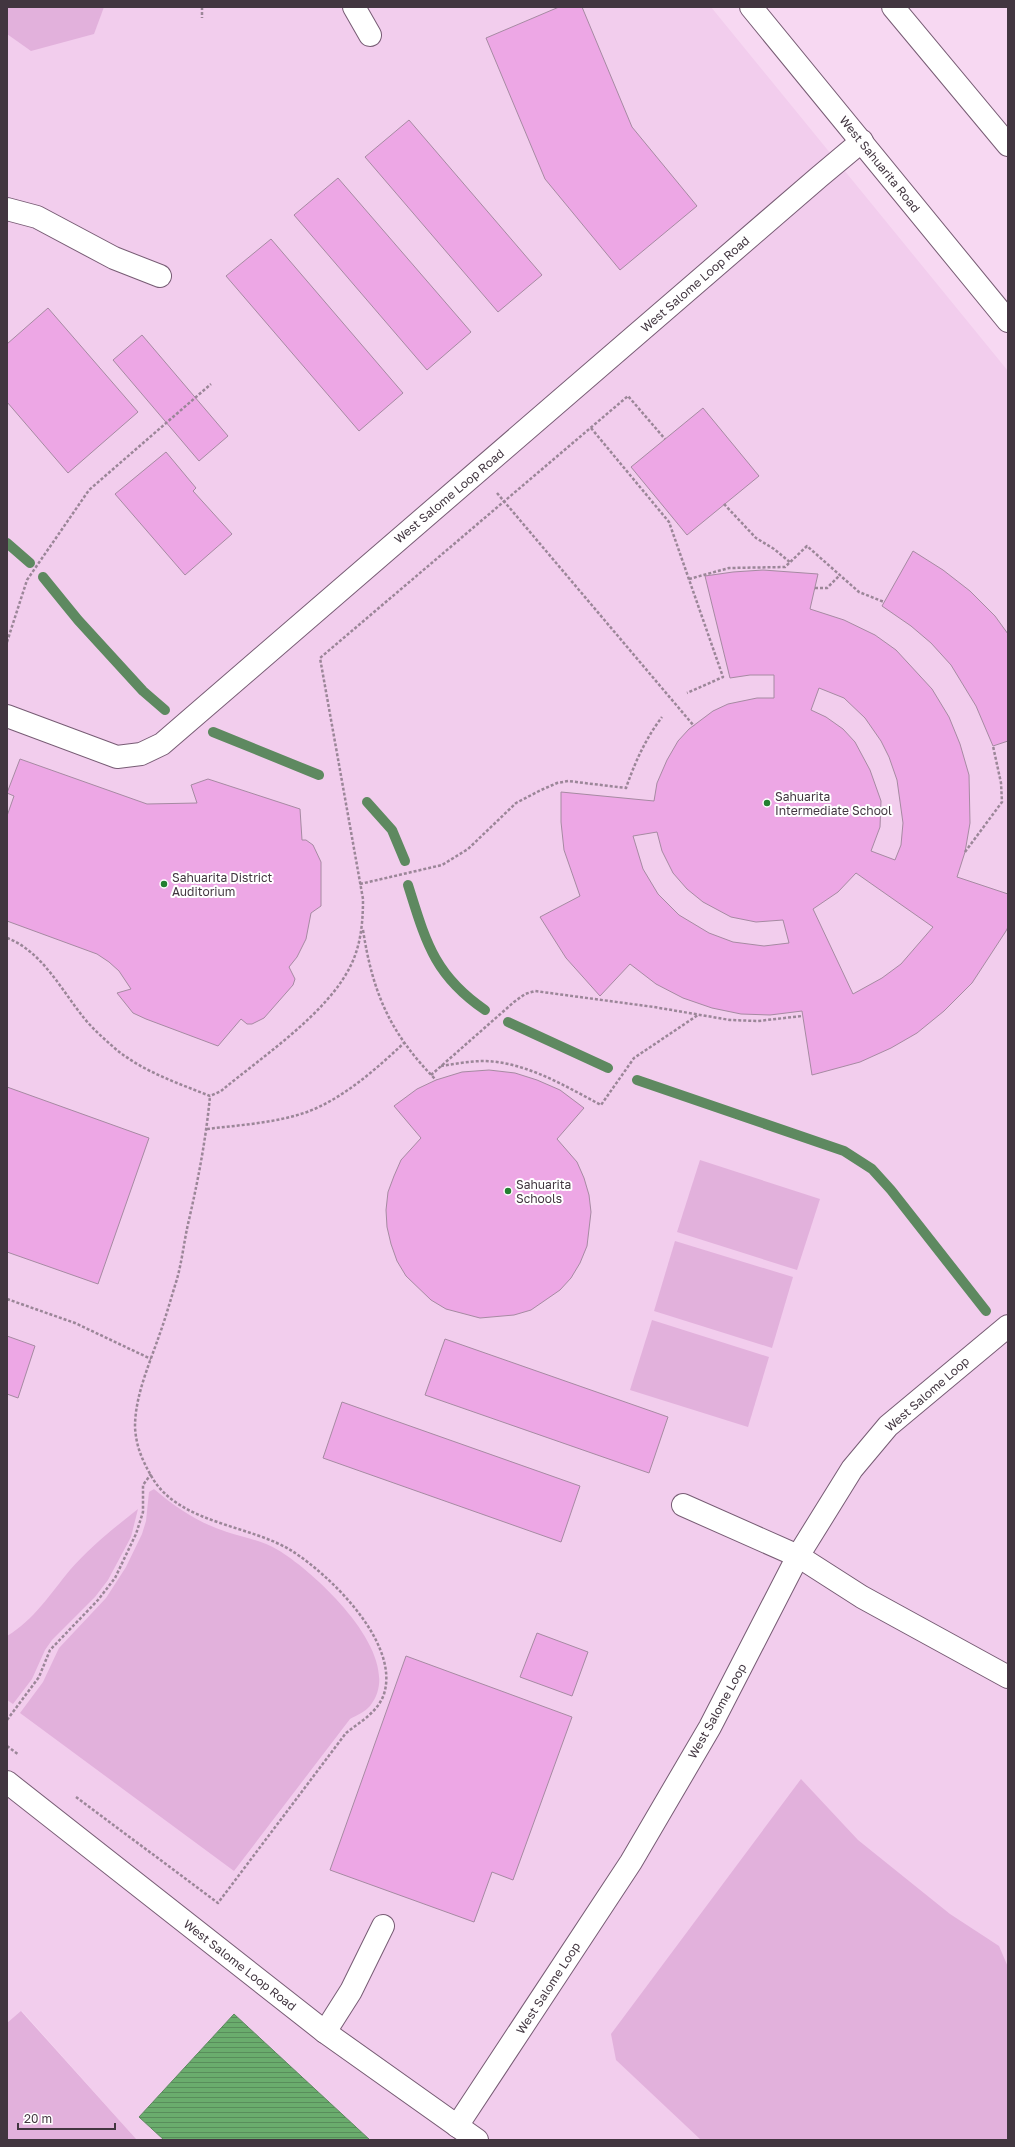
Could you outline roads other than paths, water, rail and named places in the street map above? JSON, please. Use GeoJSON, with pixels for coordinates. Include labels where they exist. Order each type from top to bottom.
{"type":"FeatureCollection","features":[{"type":"Feature","properties":{"kind":"main road"},"geometry":{"type":"LineString","coordinates":[[354,7],[370,35]]}},
{"type":"Feature","properties":{"kind":"main road","name":"West Sahuarita Road"},"geometry":{"type":"LineString","coordinates":[[751,7],[1008,321]]}},
{"type":"Feature","properties":{"kind":"main road"},"geometry":{"type":"LineString","coordinates":[[881,7],[912,31]]}},
{"type":"Feature","properties":{"kind":"main road"},"geometry":{"type":"LineString","coordinates":[[893,7],[1008,145]]}},
{"type":"Feature","properties":{"kind":"main road","name":"West Salome Loop Road"},"geometry":{"type":"LineString","coordinates":[[7,716],[117,757],[142,754],[162,744],[862,141]]}},
{"type":"Feature","properties":{"kind":"main road"},"geometry":{"type":"LineString","coordinates":[[7,209],[37,217],[114,258],[160,276]]}},
{"type":"Feature","properties":{"kind":"main road","name":"West Salome Loop"},"geometry":{"type":"LineString","coordinates":[[457,2126],[631,1862],[710,1727],[798,1556],[852,1469],[888,1426],[1008,1326]]}},
{"type":"Feature","properties":{"kind":"main road"},"geometry":{"type":"LineString","coordinates":[[683,1505],[798,1556],[862,1597],[1008,1677]]}},
{"type":"Feature","properties":{"kind":"main road","name":"West Salome Loop Road"},"geometry":{"type":"LineString","coordinates":[[7,1782],[325,2032],[477,2140]]}},
{"type":"Feature","properties":{"kind":"main road"},"geometry":{"type":"LineString","coordinates":[[325,2032],[351,1991],[383,1926]]}},
{"type":"Feature","properties":{"kind":"waterway"},"geometry":{"type":"LineString","coordinates":[[7,543],[30,563]]}},
{"type":"Feature","properties":{"kind":"waterway"},"geometry":{"type":"LineString","coordinates":[[43,577],[78,620],[143,691],[165,710]]}},
{"type":"Feature","properties":{"kind":"waterway"},"geometry":{"type":"LineString","coordinates":[[213,732],[319,775]]}},
{"type":"Feature","properties":{"kind":"waterway"},"geometry":{"type":"LineString","coordinates":[[367,802],[392,830],[405,861]]}},
{"type":"Feature","properties":{"kind":"waterway"},"geometry":{"type":"LineString","coordinates":[[408,885],[420,924],[434,956],[454,984],[485,1010]]}},
{"type":"Feature","properties":{"kind":"waterway"},"geometry":{"type":"LineString","coordinates":[[508,1022],[608,1068]]}},
{"type":"Feature","properties":{"kind":"waterway"},"geometry":{"type":"LineString","coordinates":[[637,1080],[844,1151],[872,1169],[891,1190],[986,1311]]}},
{"type":"Feature","properties":{"kind":"place","name":"Sahuarita Intermediate School"},"geometry":{"type":"Point","coordinates":[767,803]}},
{"type":"Feature","properties":{"kind":"place","name":"Sahuarita District Auditorium"},"geometry":{"type":"Point","coordinates":[164,884]}},
{"type":"Feature","properties":{"kind":"place","name":"Sahuarita Schools"},"geometry":{"type":"Point","coordinates":[508,1191]}}]}
